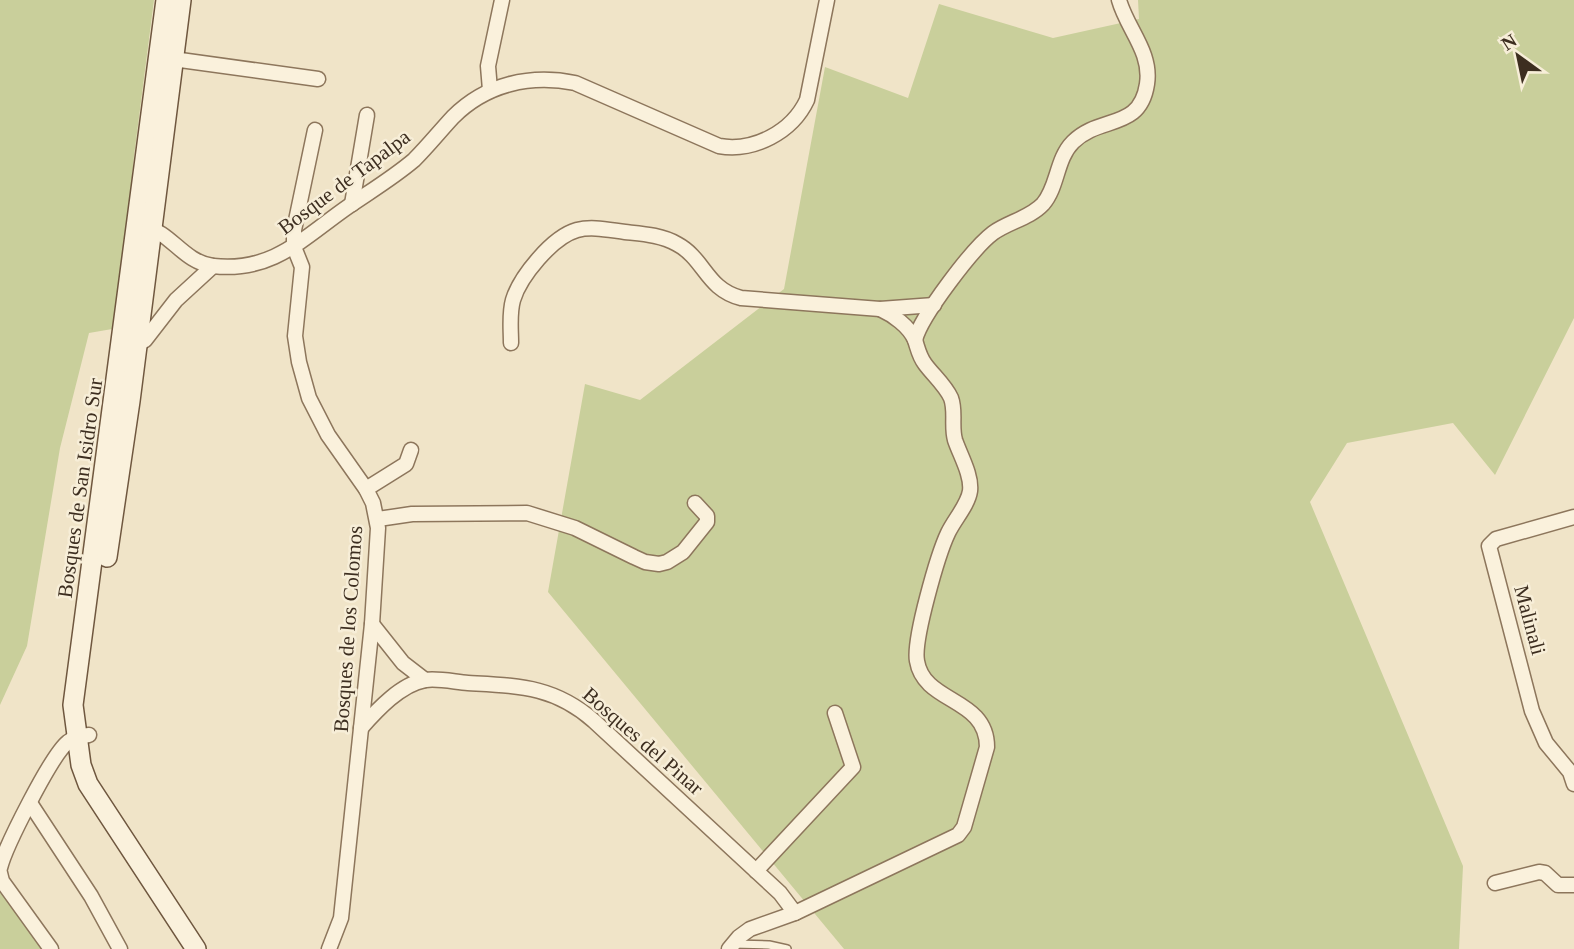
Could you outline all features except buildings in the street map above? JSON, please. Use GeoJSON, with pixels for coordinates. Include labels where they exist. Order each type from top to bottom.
{"type":"FeatureCollection","features":[{"type":"Feature","properties":{"kind":"main road","name":"Bosques de San Isidro Sur"},"geometry":{"type":"LineString","coordinates":[[166,0],[129,346],[73,705],[106,791],[208,949]]}},
{"type":"Feature","properties":{"kind":"main road","name":"Bosques de San Isidro Sur"},"geometry":{"type":"LineString","coordinates":[[143,226],[181,0]]}},
{"type":"Feature","properties":{"kind":"main road","name":"Bosques de San Isidro Sur"},"geometry":{"type":"LineString","coordinates":[[83,736],[88,784],[196,949]]}},
{"type":"Feature","properties":{"kind":"street"},"geometry":{"type":"LineString","coordinates":[[490,90],[488,66],[502,0]]}},
{"type":"Feature","properties":{"kind":"street","name":"Bosque de Tapalpa"},"geometry":{"type":"LineString","coordinates":[[213,266],[249,265],[279,256],[407,165],[474,98],[490,90],[536,79],[575,83],[719,146],[731,148],[757,143],[791,124],[807,100],[827,0]]}},
{"type":"Feature","properties":{"kind":"street"},"geometry":{"type":"LineString","coordinates":[[915,340],[933,305],[984,240],[1044,203],[1062,158],[1074,142],[1094,129],[1129,117],[1140,105],[1148,81],[1148,65],[1119,0]]}},
{"type":"Feature","properties":{"kind":"street"},"geometry":{"type":"LineString","coordinates":[[173,59],[318,79]]}},
{"type":"Feature","properties":{"kind":"street"},"geometry":{"type":"LineString","coordinates":[[352,204],[367,115]]}},
{"type":"Feature","properties":{"kind":"street","name":"Bosques de los Colomos"},"geometry":{"type":"LineString","coordinates":[[315,130],[294,230],[294,247],[302,267],[295,336],[303,381],[309,398],[328,435],[356,471],[378,519],[372,624],[341,918],[329,949]]}},
{"type":"Feature","properties":{"kind":"street"},"geometry":{"type":"LineString","coordinates":[[129,346],[150,334],[187,288],[213,266],[189,257],[143,226]]}},
{"type":"Feature","properties":{"kind":"street"},"geometry":{"type":"LineString","coordinates":[[511,343],[511,306],[518,286],[557,241],[577,230],[589,228],[653,235],[680,245],[716,286],[732,296],[880,309],[933,305]]}},
{"type":"Feature","properties":{"kind":"street"},"geometry":{"type":"LineString","coordinates":[[731,947],[750,929],[795,913],[958,835],[964,827],[987,747],[986,733],[976,716],[934,688],[917,664],[916,650],[920,628],[944,542],[970,489],[954,434],[952,400],[923,362],[915,340],[903,325],[880,309]]}},
{"type":"Feature","properties":{"kind":"street"},"geometry":{"type":"LineString","coordinates":[[366,489],[406,464],[411,450]]}},
{"type":"Feature","properties":{"kind":"street"},"geometry":{"type":"LineString","coordinates":[[378,519],[412,514],[527,513],[575,527],[634,557],[659,564],[683,552],[707,522],[707,516],[695,503]]}},
{"type":"Feature","properties":{"kind":"street","name":"Malinali"},"geometry":{"type":"LineString","coordinates":[[1573,775],[1546,743],[1532,710],[1489,547],[1496,539],[1574,517]]}},
{"type":"Feature","properties":{"kind":"street"},"geometry":{"type":"LineString","coordinates":[[361,728],[391,698],[425,680],[403,663],[372,624]]}},
{"type":"Feature","properties":{"kind":"street","name":"Bosques del Pinar"},"geometry":{"type":"LineString","coordinates":[[425,680],[530,687],[570,703],[594,721],[756,871],[787,901],[795,913]]}},
{"type":"Feature","properties":{"kind":"street"},"geometry":{"type":"LineString","coordinates":[[756,871],[853,767],[835,713]]}},
{"type":"Feature","properties":{"kind":"street"},"geometry":{"type":"LineString","coordinates":[[51,949],[2,881],[0,871],[30,803],[62,747],[83,736]]}},
{"type":"Feature","properties":{"kind":"street"},"geometry":{"type":"LineString","coordinates":[[30,803],[92,896],[120,949]]}},
{"type":"Feature","properties":{"kind":"street"},"geometry":{"type":"LineString","coordinates":[[1495,883],[1539,872],[1545,873],[1558,885],[1574,886]]}},
{"type":"Feature","properties":{"kind":"lane"},"geometry":{"type":"LineString","coordinates":[[731,947],[769,946],[787,949]]}},
{"type":"Feature","properties":{"kind":"green space"},"geometry":{"type":"Polygon","coordinates":[[[0,0],[154,0],[134,156],[118,328],[89,333],[60,448],[27,646],[0,705],[0,0]]]}},
{"type":"Feature","properties":{"kind":"green space"},"geometry":{"type":"Polygon","coordinates":[[[1138,0],[1574,0],[1574,318],[1495,475],[1453,423],[1347,443],[1310,502],[1463,866],[1459,949],[844,949],[548,592],[585,384],[640,400],[784,289],[825,67],[908,98],[939,4],[1053,38],[1139,19],[1138,0]]]}},
{"type":"Feature","properties":{"kind":"green space"},"geometry":{"type":"Polygon","coordinates":[[[0,871],[47,949],[0,949],[0,871]]]}}]}
